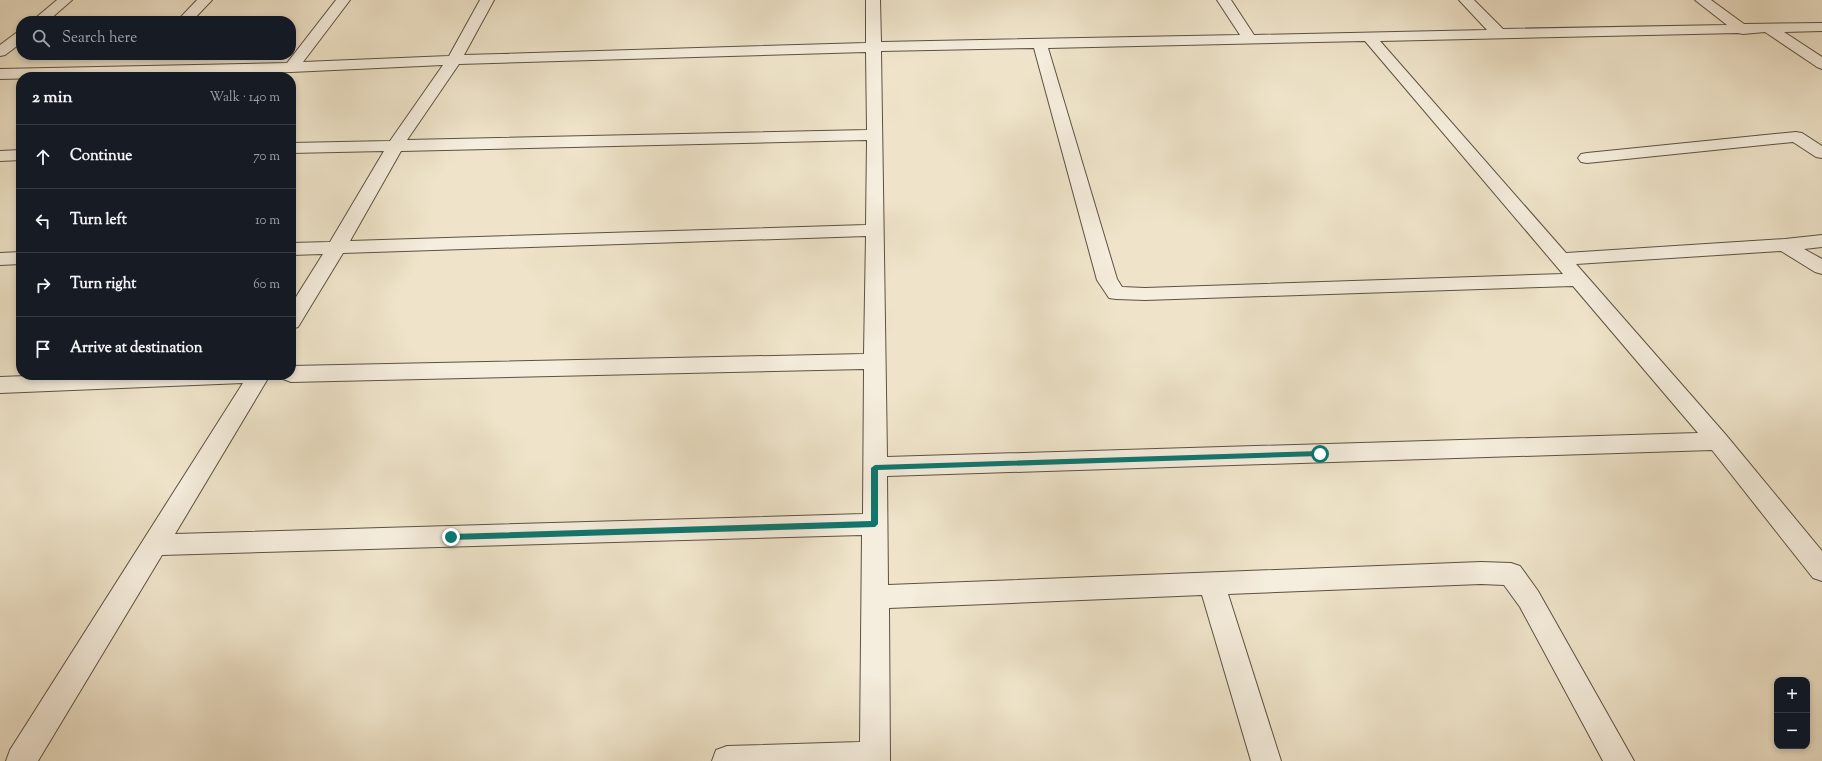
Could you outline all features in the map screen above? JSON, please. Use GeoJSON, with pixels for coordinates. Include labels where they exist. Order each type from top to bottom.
{"type":"FeatureCollection","features":[{"type":"Feature","properties":{"kind":"street"},"geometry":{"type":"LineString","coordinates":[[45,16],[65,0]]}},
{"type":"Feature","properties":{"kind":"street"},"geometry":{"type":"LineString","coordinates":[[189,16],[205,0]]}},
{"type":"Feature","properties":{"kind":"street"},"geometry":{"type":"LineString","coordinates":[[291,67],[343,0]]}},
{"type":"Feature","properties":{"kind":"street"},"geometry":{"type":"LineString","coordinates":[[296,314],[337,247],[395,146],[454,60],[488,0]]}},
{"type":"Feature","properties":{"kind":"street"},"geometry":{"type":"LineString","coordinates":[[727,761],[875,758],[875,135],[873,0]]}},
{"type":"Feature","properties":{"kind":"street"},"geometry":{"type":"LineString","coordinates":[[1224,0],[1250,40]]}},
{"type":"Feature","properties":{"kind":"street"},"geometry":{"type":"LineString","coordinates":[[1466,0],[1500,35]]}},
{"type":"Feature","properties":{"kind":"street"},"geometry":{"type":"LineString","coordinates":[[1702,0],[1743,30]]}},
{"type":"Feature","properties":{"kind":"street"},"geometry":{"type":"LineString","coordinates":[[90,72],[291,67],[454,60],[874,47],[1370,38],[1822,27]]}},
{"type":"Feature","properties":{"kind":"street"},"geometry":{"type":"LineString","coordinates":[[1768,28],[1822,64]]}},
{"type":"Feature","properties":{"kind":"street"},"geometry":{"type":"LineString","coordinates":[[1370,38],[1718,441],[1822,570]]}},
{"type":"Feature","properties":{"kind":"street"},"geometry":{"type":"LineString","coordinates":[[0,52],[16,40]]}},
{"type":"Feature","properties":{"kind":"street"},"geometry":{"type":"LineString","coordinates":[[1040,44],[1107,280],[1116,292],[1145,294],[1579,280]]}},
{"type":"Feature","properties":{"kind":"street"},"geometry":{"type":"LineString","coordinates":[[135,71],[146,60]]}},
{"type":"Feature","properties":{"kind":"street"},"geometry":{"type":"LineString","coordinates":[[0,74],[16,74]]}},
{"type":"Feature","properties":{"kind":"street"},"geometry":{"type":"LineString","coordinates":[[296,148],[875,135]]}},
{"type":"Feature","properties":{"kind":"street"},"geometry":{"type":"LineString","coordinates":[[1587,158],[1796,137],[1819,148]]}},
{"type":"Feature","properties":{"kind":"street"},"geometry":{"type":"LineString","coordinates":[[0,156],[16,156]]}},
{"type":"Feature","properties":{"kind":"street"},"geometry":{"type":"LineString","coordinates":[[296,249],[874,230]]}},
{"type":"Feature","properties":{"kind":"street"},"geometry":{"type":"LineString","coordinates":[[1561,259],[1785,245],[1822,241]]}},
{"type":"Feature","properties":{"kind":"street"},"geometry":{"type":"LineString","coordinates":[[1785,245],[1822,268]]}},
{"type":"Feature","properties":{"kind":"street"},"geometry":{"type":"LineString","coordinates":[[0,259],[16,258]]}},
{"type":"Feature","properties":{"kind":"street"},"geometry":{"type":"LineString","coordinates":[[296,374],[875,361]]}},
{"type":"Feature","properties":{"kind":"street"},"geometry":{"type":"LineString","coordinates":[[0,385],[122,380]]}},
{"type":"Feature","properties":{"kind":"street"},"geometry":{"type":"LineString","coordinates":[[21,761],[256,380]]}},
{"type":"Feature","properties":{"kind":"street"},"geometry":{"type":"LineString","coordinates":[[875,468],[1718,441]]}},
{"type":"Feature","properties":{"kind":"street"},"geometry":{"type":"LineString","coordinates":[[153,545],[875,524]]}},
{"type":"Feature","properties":{"kind":"street"},"geometry":{"type":"LineString","coordinates":[[874,597],[1481,573],[1511,574],[1529,599],[1619,761]]}},
{"type":"Feature","properties":{"kind":"street"},"geometry":{"type":"LineString","coordinates":[[1212,584],[1266,761]]}},
{"type":"Feature","properties":{"kind":"route"},"geometry":{"type":"LineString","coordinates":[[451,537],[875,524],[875,468],[1320,454]]}}]}
